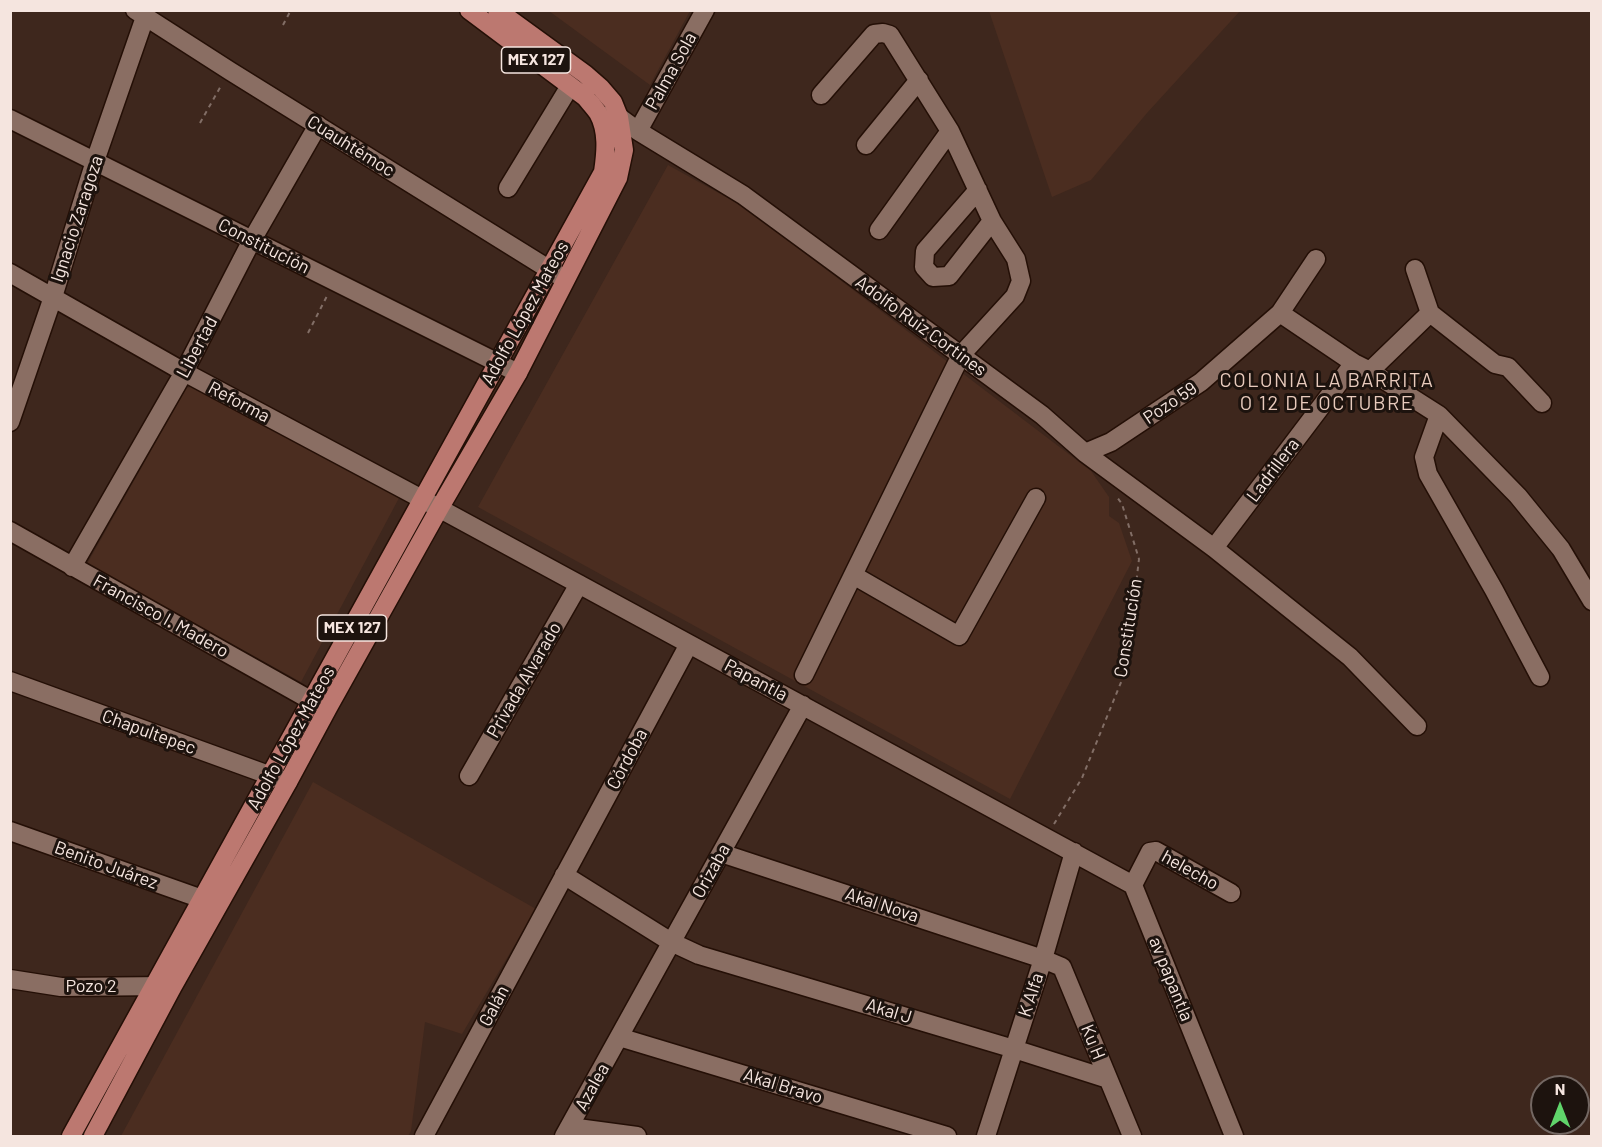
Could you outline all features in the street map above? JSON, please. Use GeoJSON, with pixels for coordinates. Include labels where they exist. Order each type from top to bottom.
{"type":"FeatureCollection","features":[{"type":"Feature","properties":{"kind":"main road","name":"MEX 127"},"geometry":{"type":"LineString","coordinates":[[469,10],[585,97],[598,114]]}},
{"type":"Feature","properties":{"kind":"main road","name":"Adolfo Ruiz Cortines"},"geometry":{"type":"LineString","coordinates":[[497,10],[601,88],[613,102],[619,117]]}},
{"type":"Feature","properties":{"kind":"main road","name":"Adolfo López Mateos"},"geometry":{"type":"LineString","coordinates":[[71,1137],[603,172],[606,136],[598,114]]}},
{"type":"Feature","properties":{"kind":"main road","name":"Adolfo López Mateos"},"geometry":{"type":"LineString","coordinates":[[93,1137],[173,986],[439,509],[518,373],[567,280],[618,178],[624,150],[619,117]]}},
{"type":"Feature","properties":{"kind":"street","name":"Palma Sola"},"geometry":{"type":"LineString","coordinates":[[638,131],[705,10]]}},
{"type":"Feature","properties":{"kind":"street","name":"Cuauhtémoc"},"geometry":{"type":"LineString","coordinates":[[140,14],[567,280]]}},
{"type":"Feature","properties":{"kind":"street","name":"Ignacio Zaragoza"},"geometry":{"type":"LineString","coordinates":[[10,422],[53,297],[140,14]]}},
{"type":"Feature","properties":{"kind":"street"},"geometry":{"type":"LineString","coordinates":[[804,675],[961,355],[1015,296],[1021,281],[1016,259],[992,221],[950,131],[890,35],[874,34],[821,95]]}},
{"type":"Feature","properties":{"kind":"street"},"geometry":{"type":"LineString","coordinates":[[866,145],[919,80]]}},
{"type":"Feature","properties":{"kind":"street"},"geometry":{"type":"LineString","coordinates":[[508,188],[570,86]]}},
{"type":"Feature","properties":{"kind":"street","name":"Adolfo Ruiz Cortines"},"geometry":{"type":"LineString","coordinates":[[598,114],[619,117],[743,195],[1042,415],[1085,453],[1214,548],[1350,657],[1417,726]]}},
{"type":"Feature","properties":{"kind":"street","name":"Constitución"},"geometry":{"type":"LineString","coordinates":[[10,119],[518,373]]}},
{"type":"Feature","properties":{"kind":"street","name":"Libertad"},"geometry":{"type":"LineString","coordinates":[[72,567],[184,372],[252,240],[318,125]]}},
{"type":"Feature","properties":{"kind":"street"},"geometry":{"type":"LineString","coordinates":[[879,230],[950,131]]}},
{"type":"Feature","properties":{"kind":"street"},"geometry":{"type":"LineString","coordinates":[[978,190],[925,251],[924,267],[933,277],[949,276],[992,221]]}},
{"type":"Feature","properties":{"kind":"street","name":"Pozo 59"},"geometry":{"type":"LineString","coordinates":[[1085,453],[1111,442],[1201,382],[1280,312],[1316,259]]}},
{"type":"Feature","properties":{"kind":"street"},"geometry":{"type":"LineString","coordinates":[[1415,269],[1430,313],[1495,364],[1508,367],[1542,403]]}},
{"type":"Feature","properties":{"kind":"street","name":"Reforma"},"geometry":{"type":"LineString","coordinates":[[10,273],[184,372],[439,509]]}},
{"type":"Feature","properties":{"kind":"street"},"geometry":{"type":"LineString","coordinates":[[1280,312],[1439,415],[1518,496],[1561,549],[1592,601]]}},
{"type":"Feature","properties":{"kind":"street","name":"Ladrillera"},"geometry":{"type":"LineString","coordinates":[[1214,548],[1362,367],[1430,313]]}},
{"type":"Feature","properties":{"kind":"street"},"geometry":{"type":"LineString","coordinates":[[1439,415],[1424,457],[1428,474],[1540,677]]}},
{"type":"Feature","properties":{"kind":"street"},"geometry":{"type":"LineString","coordinates":[[853,575],[959,636],[1036,498]]}},
{"type":"Feature","properties":{"kind":"street","name":"Papantla"},"geometry":{"type":"LineString","coordinates":[[439,509],[1074,852]]}},
{"type":"Feature","properties":{"kind":"street","name":"Francisco I. Madero"},"geometry":{"type":"LineString","coordinates":[[10,531],[312,701]]}},
{"type":"Feature","properties":{"kind":"street","name":"Privada Alvarado"},"geometry":{"type":"LineString","coordinates":[[469,776],[579,584]]}},
{"type":"Feature","properties":{"kind":"street","name":"Córdoba"},"geometry":{"type":"LineString","coordinates":[[564,875],[689,644]]}},
{"type":"Feature","properties":{"kind":"street","name":"Chapultepec"},"geometry":{"type":"LineString","coordinates":[[10,681],[288,782]]}},
{"type":"Feature","properties":{"kind":"street","name":"Orizaba"},"geometry":{"type":"LineString","coordinates":[[619,1037],[803,705]]}},
{"type":"Feature","properties":{"kind":"street","name":"Benito Juárez"},"geometry":{"type":"LineString","coordinates":[[10,831],[202,899]]}},
{"type":"Feature","properties":{"kind":"street","name":"helecho"},"geometry":{"type":"LineString","coordinates":[[1133,885],[1150,852],[1156,851],[1231,893]]}},
{"type":"Feature","properties":{"kind":"street"},"geometry":{"type":"LineString","coordinates":[[1074,852],[1133,885]]}},
{"type":"Feature","properties":{"kind":"street","name":"K Alfa"},"geometry":{"type":"LineString","coordinates":[[986,1137],[1043,959],[1074,852]]}},
{"type":"Feature","properties":{"kind":"street","name":"Akal Nova"},"geometry":{"type":"LineString","coordinates":[[721,853],[1043,959]]}},
{"type":"Feature","properties":{"kind":"street","name":"Akal J"},"geometry":{"type":"LineString","coordinates":[[564,875],[671,942],[699,955],[1108,1079]]}},
{"type":"Feature","properties":{"kind":"street","name":"Galán"},"geometry":{"type":"LineString","coordinates":[[423,1137],[564,875]]}},
{"type":"Feature","properties":{"kind":"street","name":"av papantla"},"geometry":{"type":"LineString","coordinates":[[1133,885],[1234,1137]]}},
{"type":"Feature","properties":{"kind":"street","name":"Ku H"},"geometry":{"type":"LineString","coordinates":[[1043,959],[1062,967],[1132,1137]]}},
{"type":"Feature","properties":{"kind":"street","name":"Pozo 2"},"geometry":{"type":"LineString","coordinates":[[10,980],[61,987],[173,986]]}},
{"type":"Feature","properties":{"kind":"street","name":"Azalea"},"geometry":{"type":"LineString","coordinates":[[567,1132],[619,1037]]}},
{"type":"Feature","properties":{"kind":"street","name":"Akal Bravo"},"geometry":{"type":"LineString","coordinates":[[619,1037],[947,1137]]}},
{"type":"Feature","properties":{"kind":"street"},"geometry":{"type":"LineString","coordinates":[[567,1132],[637,1137]]}},
{"type":"Feature","properties":{"kind":"path"},"geometry":{"type":"LineString","coordinates":[[283,24],[291,10]]}},
{"type":"Feature","properties":{"kind":"path"},"geometry":{"type":"LineString","coordinates":[[200,123],[230,71]]}},
{"type":"Feature","properties":{"kind":"path"},"geometry":{"type":"LineString","coordinates":[[308,333],[334,281]]}},
{"type":"Feature","properties":{"kind":"path","name":"Constitución"},"geometry":{"type":"LineString","coordinates":[[1046,837],[1082,778],[1126,670],[1139,559],[1122,504],[1116,496]]}},
{"type":"Feature","properties":{"kind":"shaded area"},"geometry":{"type":"Polygon","coordinates":[[[989,10],[1240,11],[1147,113],[1091,180],[1052,197],[989,10]]]}},
{"type":"Feature","properties":{"kind":"shaded area"},"geometry":{"type":"Polygon","coordinates":[[[549,11],[690,11],[650,85],[549,11]]]}},
{"type":"Feature","properties":{"kind":"shaded area"},"geometry":{"type":"Polygon","coordinates":[[[668,165],[744,207],[1091,471],[1109,497],[1109,516],[1119,523],[1132,561],[1010,799],[478,507],[668,165]]]}},
{"type":"Feature","properties":{"kind":"shaded area"},"geometry":{"type":"Polygon","coordinates":[[[192,381],[399,498],[301,682],[87,564],[192,381]]]}},
{"type":"Feature","properties":{"kind":"shaded area"},"geometry":{"type":"Polygon","coordinates":[[[313,782],[536,909],[462,1034],[425,1022],[411,1131],[408,1136],[121,1136],[313,782]]]}},
{"type":"Feature","properties":{"kind":"district","name":"COLONIA LA BARRITA O 12 DE OCTUBRE"},"geometry":{"type":"Point","coordinates":[1327,392]}}]}
